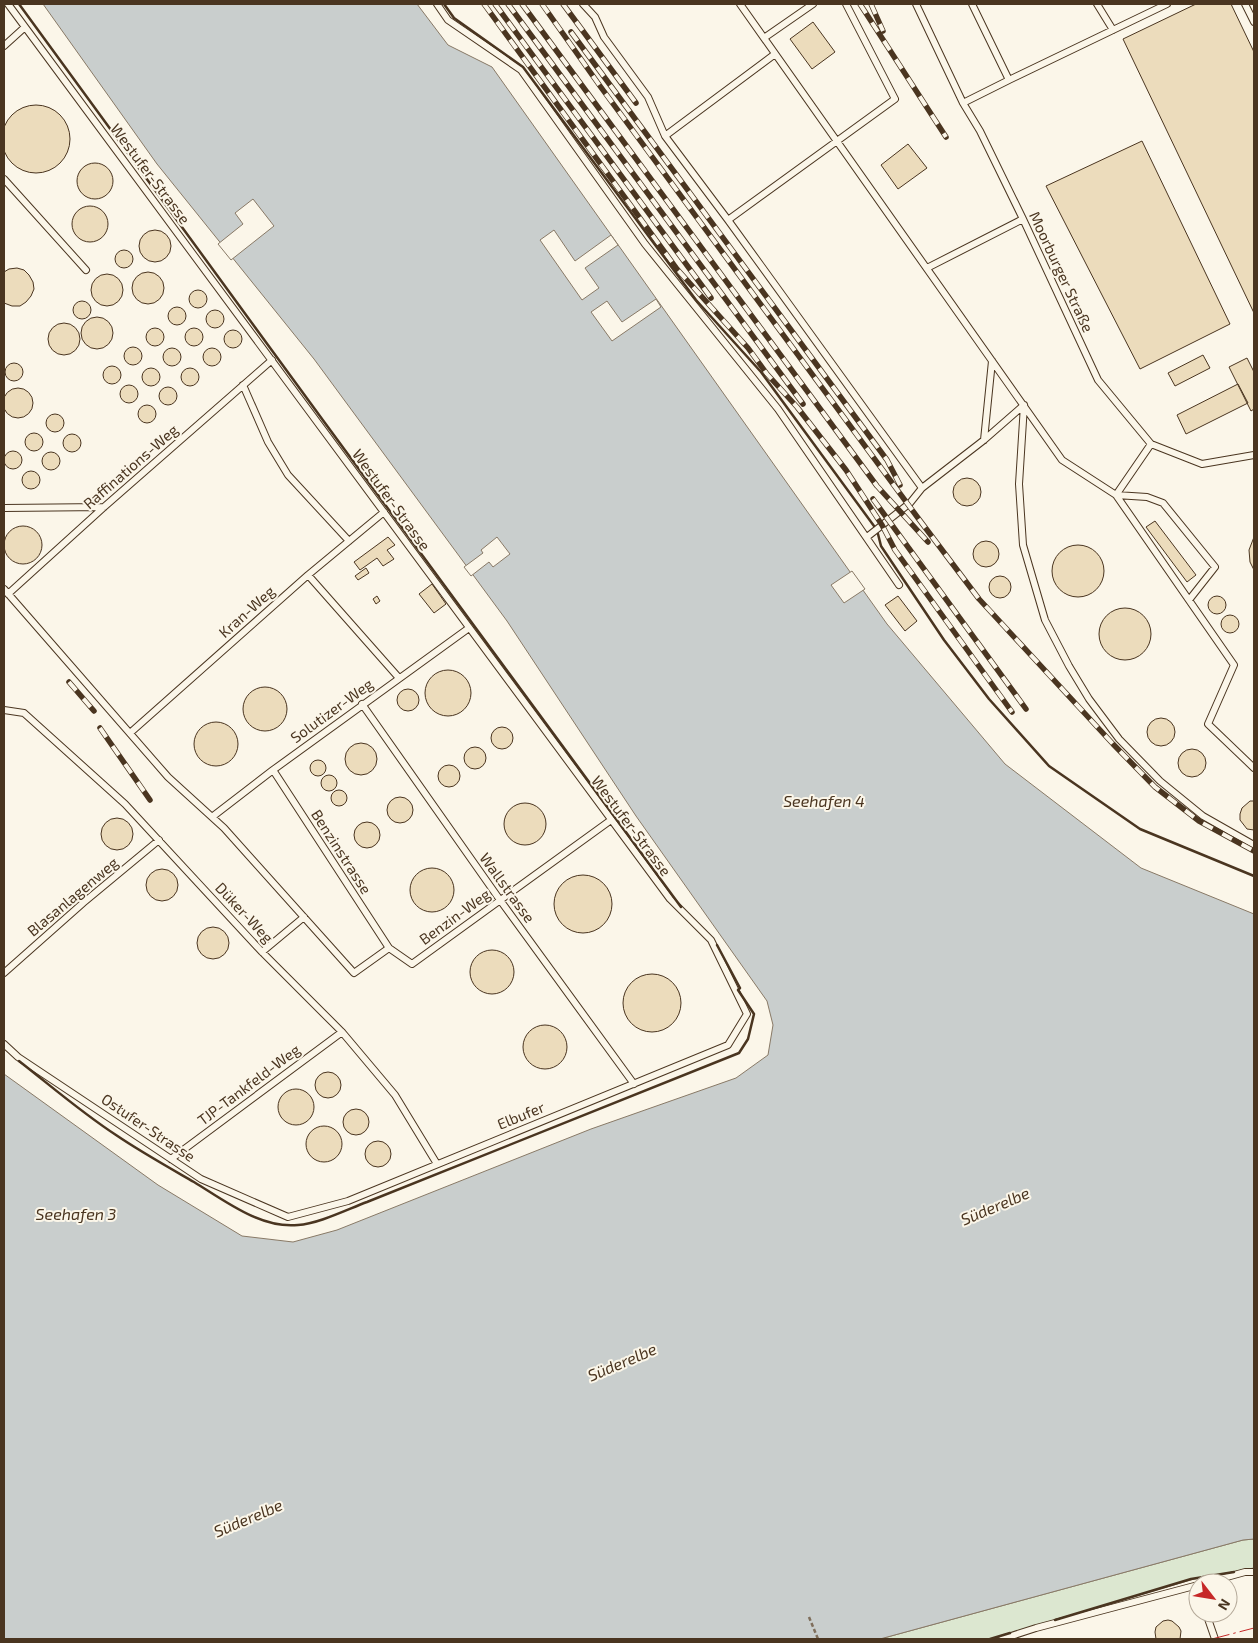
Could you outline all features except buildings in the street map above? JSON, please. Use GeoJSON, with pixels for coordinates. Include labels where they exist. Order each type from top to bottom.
{"type":"FeatureCollection","features":[{"type":"Feature","properties":{"kind":"lane","name":"Westufer-Strasse"},"geometry":{"type":"LineString","coordinates":[[8,4],[670,899],[712,940],[746,1014]]}},
{"type":"Feature","properties":{"kind":"lane"},"geometry":{"type":"LineString","coordinates":[[437,4],[448,20],[521,70],[645,244],[778,409],[899,585]]}},
{"type":"Feature","properties":{"kind":"lane"},"geometry":{"type":"LineString","coordinates":[[583,4],[594,17],[604,37],[648,97],[665,136],[922,488]]}},
{"type":"Feature","properties":{"kind":"lane"},"geometry":{"type":"LineString","coordinates":[[740,4],[1062,460],[1116,495],[1234,665],[1208,724],[1254,768]]}},
{"type":"Feature","properties":{"kind":"lane"},"geometry":{"type":"LineString","coordinates":[[764,38],[813,4]]}},
{"type":"Feature","properties":{"kind":"lane"},"geometry":{"type":"LineString","coordinates":[[728,220],[895,99],[846,4]]}},
{"type":"Feature","properties":{"kind":"lane","name":"Moorburger Straße"},"geometry":{"type":"LineString","coordinates":[[916,4],[963,103],[980,131],[1023,219],[1098,380],[1151,444],[1202,464],[1254,456]]}},
{"type":"Feature","properties":{"kind":"lane"},"geometry":{"type":"LineString","coordinates":[[972,4],[1009,80]]}},
{"type":"Feature","properties":{"kind":"lane"},"geometry":{"type":"LineString","coordinates":[[1097,4],[1113,30]]}},
{"type":"Feature","properties":{"kind":"lane"},"geometry":{"type":"LineString","coordinates":[[963,103],[1167,4]]}},
{"type":"Feature","properties":{"kind":"lane"},"geometry":{"type":"LineString","coordinates":[[1245,4],[1254,22]]}},
{"type":"Feature","properties":{"kind":"lane"},"geometry":{"type":"LineString","coordinates":[[4,46],[25,27]]}},
{"type":"Feature","properties":{"kind":"lane"},"geometry":{"type":"LineString","coordinates":[[665,136],[775,54]]}},
{"type":"Feature","properties":{"kind":"lane"},"geometry":{"type":"LineString","coordinates":[[4,179],[86,270]]}},
{"type":"Feature","properties":{"kind":"lane"},"geometry":{"type":"LineString","coordinates":[[926,268],[1023,219]]}},
{"type":"Feature","properties":{"kind":"lane","name":"Raffinations-Weg"},"geometry":{"type":"LineString","coordinates":[[6,591],[272,360]]}},
{"type":"Feature","properties":{"kind":"lane"},"geometry":{"type":"LineString","coordinates":[[984,440],[992,361]]}},
{"type":"Feature","properties":{"kind":"lane"},"geometry":{"type":"LineString","coordinates":[[243,385],[268,442],[288,475],[349,540]]}},
{"type":"Feature","properties":{"kind":"lane"},"geometry":{"type":"LineString","coordinates":[[867,537],[910,502],[922,488],[1024,406]]}},
{"type":"Feature","properties":{"kind":"lane"},"geometry":{"type":"LineString","coordinates":[[1024,406],[1019,484],[1023,545],[1045,620],[1068,666],[1119,739],[1160,781],[1203,816],[1254,845]]}},
{"type":"Feature","properties":{"kind":"lane"},"geometry":{"type":"LineString","coordinates":[[1116,495],[1151,444]]}},
{"type":"Feature","properties":{"kind":"lane"},"geometry":{"type":"LineString","coordinates":[[1116,495],[1147,497],[1163,504],[1215,567],[1189,600]]}},
{"type":"Feature","properties":{"kind":"lane"},"geometry":{"type":"LineString","coordinates":[[4,508],[104,507]]}},
{"type":"Feature","properties":{"kind":"lane","name":"Kran-Weg"},"geometry":{"type":"LineString","coordinates":[[130,733],[308,575],[384,512]]}},
{"type":"Feature","properties":{"kind":"lane"},"geometry":{"type":"LineString","coordinates":[[308,575],[399,678]]}},
{"type":"Feature","properties":{"kind":"lane"},"geometry":{"type":"LineString","coordinates":[[6,591],[168,777],[224,828],[354,973],[389,948]]}},
{"type":"Feature","properties":{"kind":"lane","name":"Solutizer-Weg"},"geometry":{"type":"LineString","coordinates":[[212,817],[362,704],[469,628]]}},
{"type":"Feature","properties":{"kind":"lane","name":"Wallstrasse"},"geometry":{"type":"LineString","coordinates":[[362,704],[500,900],[634,1084]]}},
{"type":"Feature","properties":{"kind":"lane","name":"Düker-Weg"},"geometry":{"type":"LineString","coordinates":[[4,710],[24,713],[125,804],[262,952],[342,1032],[395,1095],[437,1164]]}},
{"type":"Feature","properties":{"kind":"lane","name":"Benzinstrasse"},"geometry":{"type":"LineString","coordinates":[[273,770],[389,948]]}},
{"type":"Feature","properties":{"kind":"lane","name":"Benzin-Weg"},"geometry":{"type":"LineString","coordinates":[[389,948],[412,964],[611,820]]}},
{"type":"Feature","properties":{"kind":"lane","name":"Blasanlagenweg"},"geometry":{"type":"LineString","coordinates":[[4,973],[83,903],[159,840]]}},
{"type":"Feature","properties":{"kind":"lane"},"geometry":{"type":"LineString","coordinates":[[262,952],[304,917]]}},
{"type":"Feature","properties":{"kind":"lane","name":"Elbufer"},"geometry":{"type":"LineString","coordinates":[[288,1217],[348,1200],[728,1045],[746,1014]]}},
{"type":"Feature","properties":{"kind":"lane","name":"TJP-Tankfeld-Weg"},"geometry":{"type":"LineString","coordinates":[[171,1159],[342,1032]]}},
{"type":"Feature","properties":{"kind":"lane","name":"Ostufer-Strasse"},"geometry":{"type":"LineString","coordinates":[[4,1044],[18,1057],[201,1179],[288,1217]]}},
{"type":"Feature","properties":{"kind":"lane"},"geometry":{"type":"LineString","coordinates":[[1238,1574],[1254,1572]]}},
{"type":"Feature","properties":{"kind":"lane"},"geometry":{"type":"LineString","coordinates":[[1002,1639],[1036,1628],[1188,1589]]}},
{"type":"Feature","properties":{"kind":"lane"},"geometry":{"type":"LineString","coordinates":[[1209,1623],[1215,1639]]}},
{"type":"Feature","properties":{"kind":"path"},"geometry":{"type":"LineString","coordinates":[[809,1617],[818,1639]]}},
{"type":"Feature","properties":{"kind":"green space"},"geometry":{"type":"Polygon","coordinates":[[[1254,1539],[1254,1568],[1227,1573],[1188,1573],[1188,1581],[990,1639],[880,1639],[1243,1540],[1254,1539]]]}},
{"type":"Feature","properties":{"kind":"water"},"geometry":{"type":"Polygon","coordinates":[[[43,4],[417,4],[448,45],[492,67],[887,624],[1005,764],[1141,868],[1254,914],[1254,1539],[1243,1540],[880,1639],[4,1639],[4,1074],[158,1185],[242,1236],[293,1242],[337,1230],[591,1129],[736,1078],[768,1055],[773,1025],[767,1001],[636,816],[507,621],[314,359],[157,164],[43,4]]]}},
{"type":"Feature","properties":{"kind":"pier"},"geometry":{"type":"Polygon","coordinates":[[[253,199],[274,226],[231,260],[218,244],[243,224],[235,213],[253,199]]]}},
{"type":"Feature","properties":{"kind":"pier"},"geometry":{"type":"Polygon","coordinates":[[[554,230],[575,261],[611,235],[618,245],[585,268],[599,288],[582,300],[540,240],[554,230]]]}},
{"type":"Feature","properties":{"kind":"pier"},"geometry":{"type":"Polygon","coordinates":[[[656,299],[661,307],[612,341],[591,312],[607,301],[622,322],[656,299]]]}},
{"type":"Feature","properties":{"kind":"pier"},"geometry":{"type":"Polygon","coordinates":[[[497,537],[510,554],[493,567],[489,562],[471,576],[464,567],[483,553],[481,550],[497,537]]]}},
{"type":"Feature","properties":{"kind":"pier"},"geometry":{"type":"Polygon","coordinates":[[[852,571],[865,589],[844,603],[831,585],[852,571]]]}},
{"type":"Feature","properties":{"kind":"railway"},"geometry":{"type":"LineString","coordinates":[[484,4],[677,269],[748,348],[846,470],[882,525],[895,550],[1012,712]]}},
{"type":"Feature","properties":{"kind":"railway"},"geometry":{"type":"LineString","coordinates":[[495,4],[711,298]]}},
{"type":"Feature","properties":{"kind":"railway"},"geometry":{"type":"LineString","coordinates":[[508,4],[803,404]]}},
{"type":"Feature","properties":{"kind":"railway"},"geometry":{"type":"LineString","coordinates":[[522,4],[877,486],[928,542]]}},
{"type":"Feature","properties":{"kind":"railway"},"geometry":{"type":"LineString","coordinates":[[542,4],[600,86],[979,599],[1155,787],[1199,821],[1254,851]]}},
{"type":"Feature","properties":{"kind":"railway"},"geometry":{"type":"LineString","coordinates":[[563,4],[636,103]]}},
{"type":"Feature","properties":{"kind":"railway"},"geometry":{"type":"LineString","coordinates":[[860,4],[946,137]]}},
{"type":"Feature","properties":{"kind":"railway"},"geometry":{"type":"LineString","coordinates":[[871,4],[883,31]]}},
{"type":"Feature","properties":{"kind":"railway"},"geometry":{"type":"LineString","coordinates":[[571,32],[887,460],[900,485]]}},
{"type":"Feature","properties":{"kind":"railway"},"geometry":{"type":"LineString","coordinates":[[873,499],[1026,709]]}},
{"type":"Feature","properties":{"kind":"railway"},"geometry":{"type":"LineString","coordinates":[[69,682],[94,711]]}},
{"type":"Feature","properties":{"kind":"railway"},"geometry":{"type":"LineString","coordinates":[[100,728],[150,800]]}},
{"type":"Feature","properties":{"kind":"wall"},"geometry":{"type":"LineString","coordinates":[[19,4],[681,907]]}},
{"type":"Feature","properties":{"kind":"wall"},"geometry":{"type":"LineString","coordinates":[[444,4],[454,18],[523,67],[696,300],[761,372],[874,526]]}},
{"type":"Feature","properties":{"kind":"wall"},"geometry":{"type":"LineString","coordinates":[[878,534],[881,546],[944,640],[989,699],[1049,766],[1140,829],[1254,876]]}},
{"type":"Feature","properties":{"kind":"wall"},"geometry":{"type":"LineString","coordinates":[[19,1061],[103,1127],[231,1205],[270,1223],[284,1225],[306,1224],[333,1216],[739,1053],[748,1039],[754,1014],[738,990],[740,988],[717,945]]}},
{"type":"Feature","properties":{"kind":"wall"},"geometry":{"type":"LineString","coordinates":[[1055,1620],[1191,1579],[1234,1572]]}},
{"type":"Feature","properties":{"kind":"wall"},"geometry":{"type":"LineString","coordinates":[[990,1639],[1010,1633]]}},
{"type":"Feature","properties":{"kind":"power"},"geometry":{"type":"LineString","coordinates":[[1212,1639],[1254,1628]]}},
{"type":"Feature","properties":{"kind":"water label","name":"Seehafen 4"},"geometry":{"type":"Point","coordinates":[824,801]}},
{"type":"Feature","properties":{"kind":"water label","name":"Süderelbe"},"geometry":{"type":"Point","coordinates":[995,1206]}},
{"type":"Feature","properties":{"kind":"water label","name":"Seehafen 3"},"geometry":{"type":"Point","coordinates":[76,1214]}},
{"type":"Feature","properties":{"kind":"water label","name":"Süderelbe"},"geometry":{"type":"Point","coordinates":[622,1362]}},
{"type":"Feature","properties":{"kind":"water label","name":"Süderelbe"},"geometry":{"type":"Point","coordinates":[248,1518]}}]}
